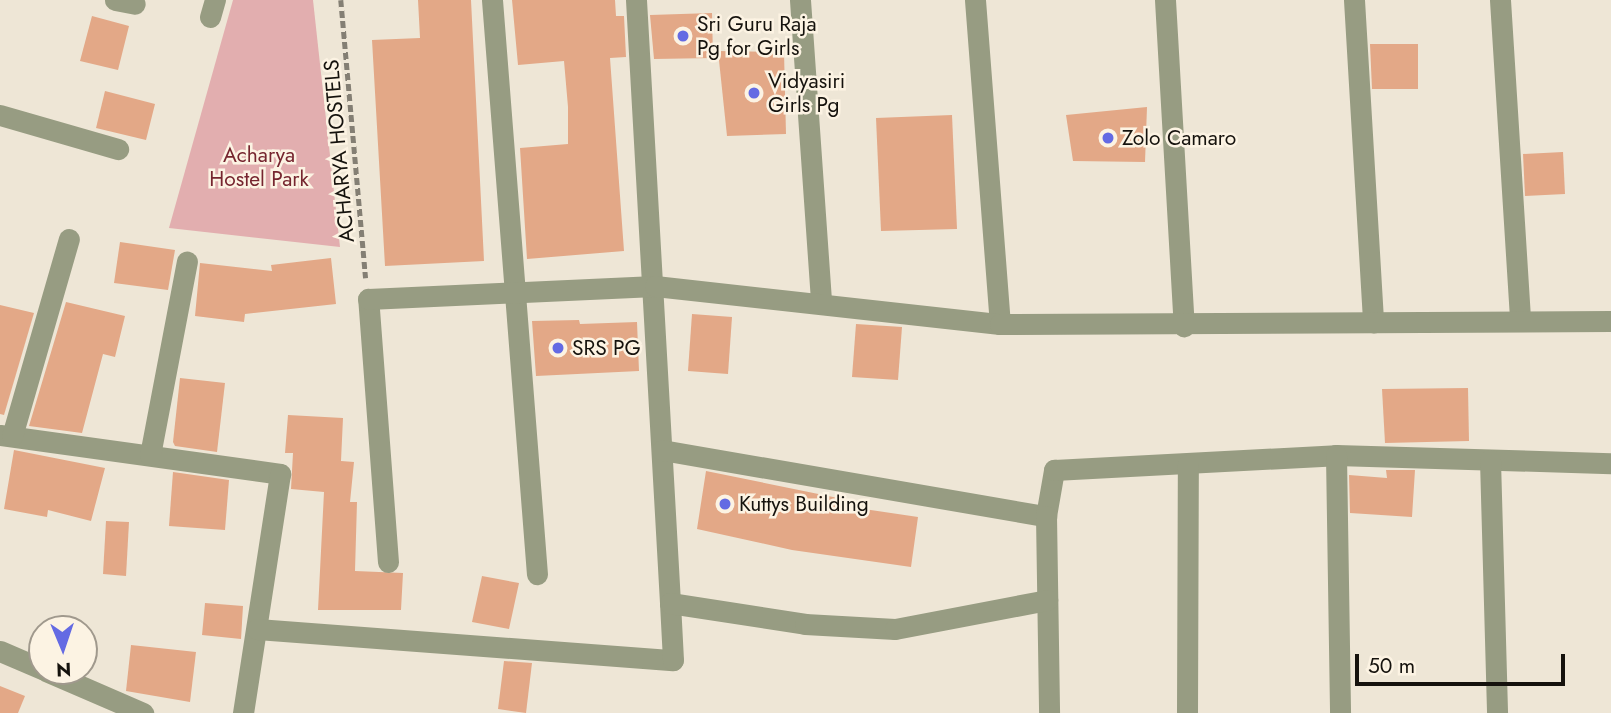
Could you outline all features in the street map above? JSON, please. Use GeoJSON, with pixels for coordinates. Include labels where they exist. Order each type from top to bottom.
{"type":"FeatureCollection","features":[{"type":"Feature","properties":{"kind":"street"},"geometry":{"type":"LineString","coordinates":[[492,0],[537,574]]}},
{"type":"Feature","properties":{"kind":"street"},"geometry":{"type":"LineString","coordinates":[[257,629],[673,660],[655,286],[636,0]]}},
{"type":"Feature","properties":{"kind":"street"},"geometry":{"type":"LineString","coordinates":[[800,0],[821,303]]}},
{"type":"Feature","properties":{"kind":"street"},"geometry":{"type":"LineString","coordinates":[[975,0],[1000,324]]}},
{"type":"Feature","properties":{"kind":"street"},"geometry":{"type":"LineString","coordinates":[[1166,0],[1184,326]]}},
{"type":"Feature","properties":{"kind":"street"},"geometry":{"type":"LineString","coordinates":[[1354,0],[1373,322]]}},
{"type":"Feature","properties":{"kind":"street"},"geometry":{"type":"LineString","coordinates":[[1500,0],[1520,320]]}},
{"type":"Feature","properties":{"kind":"street"},"geometry":{"type":"LineString","coordinates":[[0,115],[118,149]]}},
{"type":"Feature","properties":{"kind":"street"},"geometry":{"type":"LineString","coordinates":[[69,239],[6,436],[280,474],[257,629],[237,711]]}},
{"type":"Feature","properties":{"kind":"street"},"geometry":{"type":"LineString","coordinates":[[150,455],[187,261]]}},
{"type":"Feature","properties":{"kind":"street"},"geometry":{"type":"LineString","coordinates":[[388,562],[368,299],[514,289],[655,286],[1000,324],[1184,326],[1611,321]]}},
{"type":"Feature","properties":{"kind":"street"},"geometry":{"type":"LineString","coordinates":[[662,450],[1046,516]]}},
{"type":"Feature","properties":{"kind":"street"},"geometry":{"type":"LineString","coordinates":[[1336,455],[1340,713]]}},
{"type":"Feature","properties":{"kind":"street"},"geometry":{"type":"LineString","coordinates":[[1049,713],[1046,516],[1054,470],[1188,465],[1336,455],[1611,463]]}},
{"type":"Feature","properties":{"kind":"street"},"geometry":{"type":"LineString","coordinates":[[1490,460],[1497,713]]}},
{"type":"Feature","properties":{"kind":"street"},"geometry":{"type":"LineString","coordinates":[[1187,713],[1188,465]]}},
{"type":"Feature","properties":{"kind":"street"},"geometry":{"type":"LineString","coordinates":[[670,603],[805,624],[895,629],[1048,600]]}},
{"type":"Feature","properties":{"kind":"street"},"geometry":{"type":"LineString","coordinates":[[0,651],[28,663]]}},
{"type":"Feature","properties":{"kind":"street"},"geometry":{"type":"LineString","coordinates":[[79,685],[144,713]]}},
{"type":"Feature","properties":{"kind":"path","name":"ACHARYA HOSTELS"},"geometry":{"type":"LineString","coordinates":[[341,0],[368,299]]}},
{"type":"Feature","properties":{"kind":"green space","name":"Acharya Hostel Park"},"geometry":{"type":"Polygon","coordinates":[[[233,0],[313,0],[340,247],[169,228],[233,0]]]}},
{"type":"Feature","properties":{"kind":"building"},"geometry":{"type":"Polygon","coordinates":[[[418,0],[471,0],[484,261],[385,266],[372,40],[420,38],[418,0]]]}},
{"type":"Feature","properties":{"kind":"building"},"geometry":{"type":"Polygon","coordinates":[[[512,0],[615,0],[616,16],[624,16],[626,57],[610,58],[624,251],[527,259],[520,148],[568,144],[568,107],[564,61],[518,65],[512,0]]]}},
{"type":"Feature","properties":{"kind":"building","name":"Sri Guru Raja Pg for Girls"},"geometry":{"type":"Polygon","coordinates":[[[712,13],[713,58],[654,59],[650,15],[712,13]]]}},
{"type":"Feature","properties":{"kind":"building"},"geometry":{"type":"Polygon","coordinates":[[[92,16],[129,26],[118,70],[80,61],[92,16]]]}},
{"type":"Feature","properties":{"kind":"building"},"geometry":{"type":"Polygon","coordinates":[[[1370,44],[1418,44],[1418,89],[1372,89],[1370,44]]]}},
{"type":"Feature","properties":{"kind":"building","name":"Vidyasiri Girls Pg"},"geometry":{"type":"Polygon","coordinates":[[[718,51],[784,52],[786,134],[727,136],[718,51]]]}},
{"type":"Feature","properties":{"kind":"building"},"geometry":{"type":"Polygon","coordinates":[[[105,91],[155,104],[146,140],[96,128],[105,91]]]}},
{"type":"Feature","properties":{"kind":"building","name":"Zolo Camaro"},"geometry":{"type":"Polygon","coordinates":[[[1147,107],[1145,162],[1073,161],[1066,115],[1147,107]]]}},
{"type":"Feature","properties":{"kind":"building"},"geometry":{"type":"Polygon","coordinates":[[[952,115],[957,229],[881,231],[876,118],[952,115]]]}},
{"type":"Feature","properties":{"kind":"building"},"geometry":{"type":"Polygon","coordinates":[[[1563,152],[1565,194],[1525,196],[1523,154],[1563,152]]]}},
{"type":"Feature","properties":{"kind":"building"},"geometry":{"type":"Polygon","coordinates":[[[120,242],[175,250],[168,290],[114,283],[120,242]]]}},
{"type":"Feature","properties":{"kind":"building"},"geometry":{"type":"Polygon","coordinates":[[[331,258],[336,304],[245,314],[244,322],[195,316],[200,263],[272,271],[271,265],[331,258]]]}},
{"type":"Feature","properties":{"kind":"building"},"geometry":{"type":"Polygon","coordinates":[[[66,302],[125,316],[115,357],[103,354],[82,433],[29,426],[66,302]]]}},
{"type":"Feature","properties":{"kind":"building"},"geometry":{"type":"Polygon","coordinates":[[[0,305],[34,313],[4,415],[0,414],[0,305]]]}},
{"type":"Feature","properties":{"kind":"building"},"geometry":{"type":"Polygon","coordinates":[[[692,314],[732,317],[728,374],[688,371],[692,314]]]}},
{"type":"Feature","properties":{"kind":"building"},"geometry":{"type":"Polygon","coordinates":[[[579,320],[580,324],[637,322],[639,371],[536,376],[532,321],[579,320]]]}},
{"type":"Feature","properties":{"kind":"building"},"geometry":{"type":"Polygon","coordinates":[[[856,324],[902,327],[898,380],[852,377],[856,324]]]}},
{"type":"Feature","properties":{"kind":"building"},"geometry":{"type":"Polygon","coordinates":[[[180,378],[225,383],[217,452],[175,446],[173,442],[180,378]]]}},
{"type":"Feature","properties":{"kind":"building"},"geometry":{"type":"Polygon","coordinates":[[[1468,388],[1469,441],[1385,443],[1382,389],[1468,388]]]}},
{"type":"Feature","properties":{"kind":"building"},"geometry":{"type":"Polygon","coordinates":[[[288,415],[343,418],[341,461],[354,462],[350,502],[357,502],[355,571],[403,573],[401,610],[318,610],[324,492],[291,489],[293,453],[285,453],[288,415]]]}},
{"type":"Feature","properties":{"kind":"building"},"geometry":{"type":"Polygon","coordinates":[[[14,450],[105,468],[91,521],[48,510],[47,517],[4,509],[14,450]]]}},
{"type":"Feature","properties":{"kind":"building"},"geometry":{"type":"Polygon","coordinates":[[[1386,470],[1415,470],[1412,517],[1350,513],[1349,475],[1387,478],[1386,470]]]}},
{"type":"Feature","properties":{"kind":"building"},"geometry":{"type":"Polygon","coordinates":[[[706,471],[838,498],[837,505],[918,517],[911,567],[792,550],[697,529],[706,471]]]}},
{"type":"Feature","properties":{"kind":"building"},"geometry":{"type":"Polygon","coordinates":[[[173,472],[229,480],[225,530],[169,526],[173,472]]]}},
{"type":"Feature","properties":{"kind":"building"},"geometry":{"type":"Polygon","coordinates":[[[106,521],[129,522],[126,576],[103,574],[106,521]]]}},
{"type":"Feature","properties":{"kind":"building"},"geometry":{"type":"Polygon","coordinates":[[[482,576],[519,583],[509,629],[472,622],[482,576]]]}},
{"type":"Feature","properties":{"kind":"building"},"geometry":{"type":"Polygon","coordinates":[[[205,603],[243,606],[241,639],[202,635],[205,603]]]}},
{"type":"Feature","properties":{"kind":"building"},"geometry":{"type":"Polygon","coordinates":[[[131,645],[196,652],[190,702],[126,691],[131,645]]]}},
{"type":"Feature","properties":{"kind":"building"},"geometry":{"type":"Polygon","coordinates":[[[504,661],[532,663],[526,713],[498,709],[504,661]]]}},
{"type":"Feature","properties":{"kind":"building"},"geometry":{"type":"Polygon","coordinates":[[[0,686],[25,696],[18,713],[0,713],[0,686]]]}},
{"type":"Feature","properties":{"kind":"place","name":"Sri Guru Raja Pg for Girls"},"geometry":{"type":"Point","coordinates":[683,36]}},
{"type":"Feature","properties":{"kind":"place","name":"Vidyasiri Girls Pg"},"geometry":{"type":"Point","coordinates":[754,93]}},
{"type":"Feature","properties":{"kind":"place","name":"Zolo Camaro"},"geometry":{"type":"Point","coordinates":[1108,138]}},
{"type":"Feature","properties":{"kind":"place","name":"SRS PG"},"geometry":{"type":"Point","coordinates":[558,348]}},
{"type":"Feature","properties":{"kind":"place","name":"Kuttys Building"},"geometry":{"type":"Point","coordinates":[725,504]}}]}
